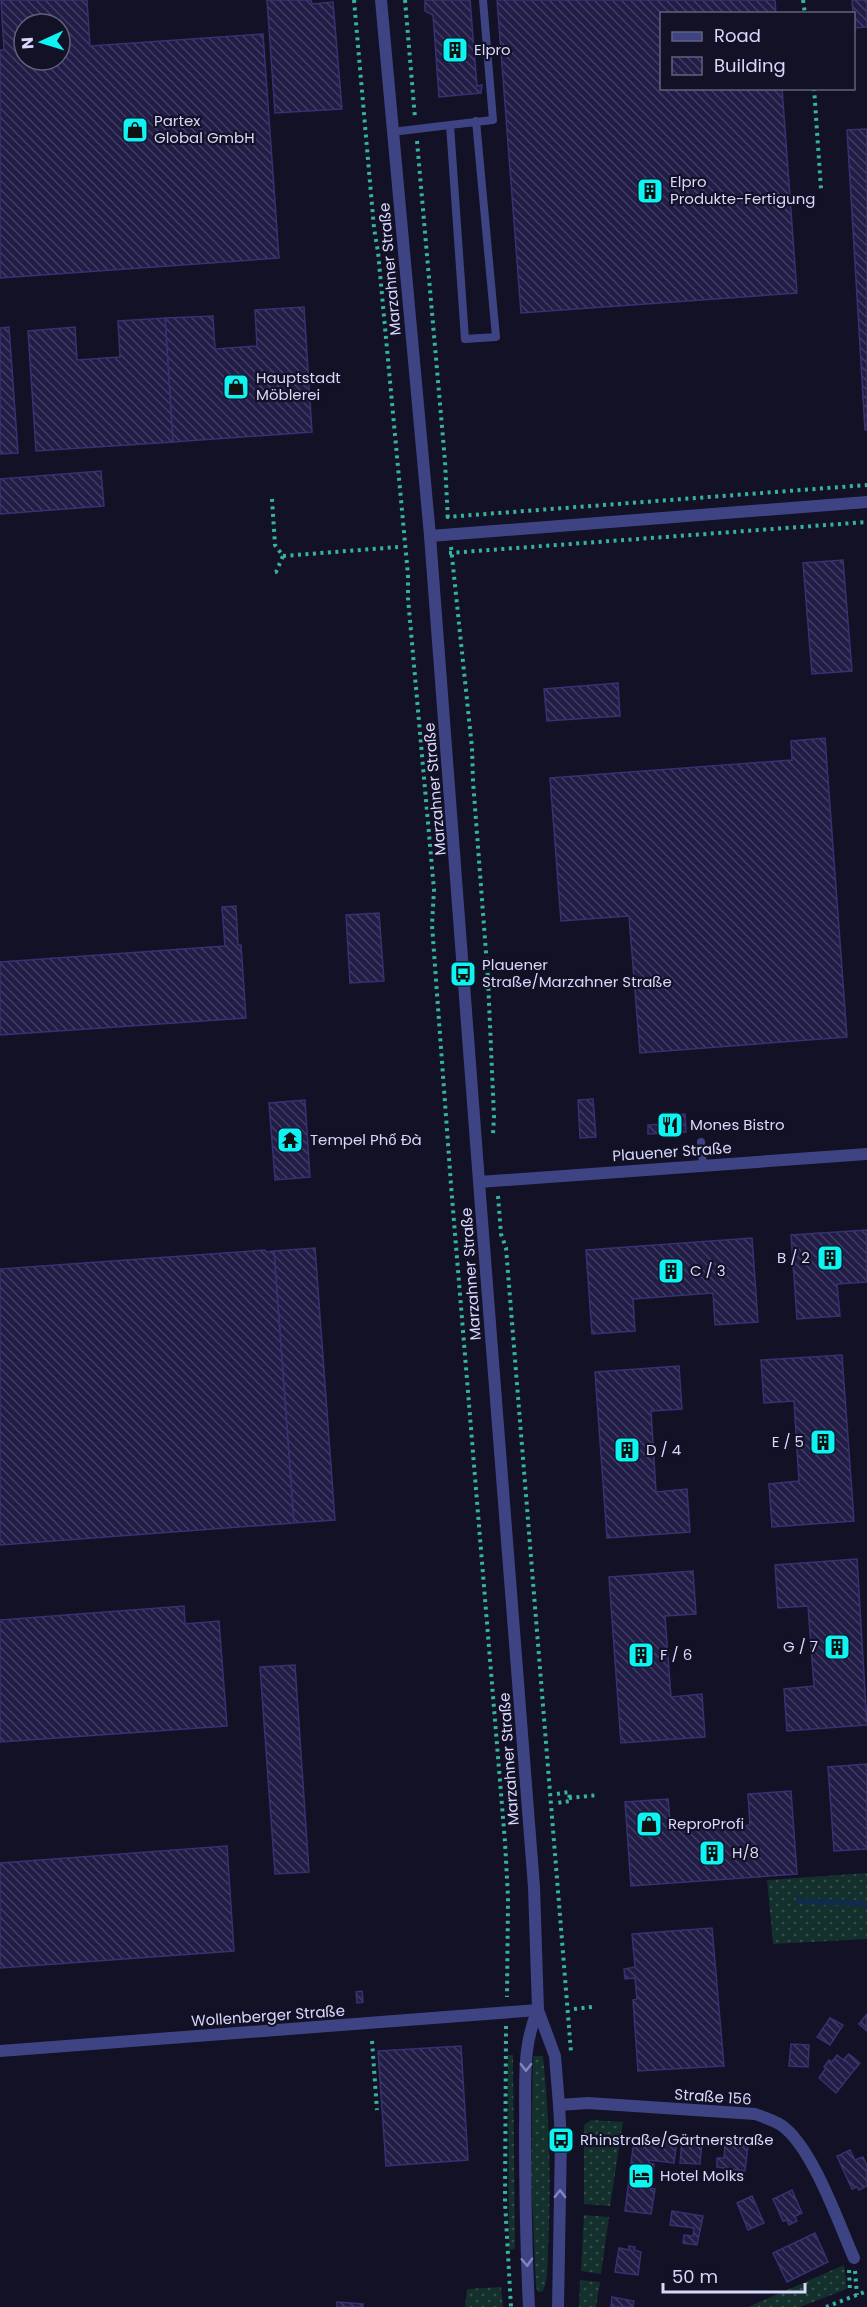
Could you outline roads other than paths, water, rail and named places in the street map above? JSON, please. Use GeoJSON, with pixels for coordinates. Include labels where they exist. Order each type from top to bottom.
{"type":"FeatureCollection","features":[{"type":"Feature","properties":{"kind":"street","name":"Marzahner Straße"},"geometry":{"type":"LineString","coordinates":[[381,0],[430,536],[534,1887],[538,2010],[555,2056],[559,2105],[561,2140],[558,2307]]}},
{"type":"Feature","properties":{"kind":"street"},"geometry":{"type":"LineString","coordinates":[[430,536],[867,502]]}},
{"type":"Feature","properties":{"kind":"street","name":"Plauener Straße"},"geometry":{"type":"LineString","coordinates":[[479,1182],[867,1154]]}},
{"type":"Feature","properties":{"kind":"street","name":"Marzahner Straße"},"geometry":{"type":"LineString","coordinates":[[529,2307],[525,2218],[526,2059],[530,2027],[538,2010]]}},
{"type":"Feature","properties":{"kind":"street","name":"Wollenberger Straße"},"geometry":{"type":"LineString","coordinates":[[0,2051],[538,2010]]}},
{"type":"Feature","properties":{"kind":"street","name":"Straße 156"},"geometry":{"type":"LineString","coordinates":[[559,2105],[588,2103],[755,2114],[780,2124],[800,2144],[808,2156],[854,2258]]}},
{"type":"Feature","properties":{"kind":"lane"},"geometry":{"type":"LineString","coordinates":[[392,132],[493,120],[483,0]]}},
{"type":"Feature","properties":{"kind":"lane"},"geometry":{"type":"LineString","coordinates":[[450,125],[465,339],[496,337],[476,122]]}},
{"type":"Feature","properties":{"kind":"lane"},"geometry":{"type":"LineString","coordinates":[[701,1142],[703,1165]]}},
{"type":"Feature","properties":{"kind":"waterway"},"geometry":{"type":"LineString","coordinates":[[798,1901],[859,1903],[867,1906]]}},
{"type":"Feature","properties":{"kind":"place","name":"Elpro"},"geometry":{"type":"Point","coordinates":[455,50]}},
{"type":"Feature","properties":{"kind":"place","name":"Partex Global GmbH"},"geometry":{"type":"Point","coordinates":[135,130]}},
{"type":"Feature","properties":{"kind":"place","name":"Elpro Produkte-Fertigung"},"geometry":{"type":"Point","coordinates":[650,191]}},
{"type":"Feature","properties":{"kind":"place","name":"Hauptstadt Möblerei"},"geometry":{"type":"Point","coordinates":[236,387]}},
{"type":"Feature","properties":{"kind":"place","name":"Plauener Straße/Marzahner Straße"},"geometry":{"type":"Point","coordinates":[463,974]}},
{"type":"Feature","properties":{"kind":"place","name":"Mones Bistro"},"geometry":{"type":"Point","coordinates":[670,1125]}},
{"type":"Feature","properties":{"kind":"place","name":"Tempel Phổ Đà"},"geometry":{"type":"Point","coordinates":[290,1140]}},
{"type":"Feature","properties":{"kind":"place","name":"B / 2"},"geometry":{"type":"Point","coordinates":[830,1258]}},
{"type":"Feature","properties":{"kind":"place","name":"C / 3"},"geometry":{"type":"Point","coordinates":[671,1271]}},
{"type":"Feature","properties":{"kind":"place","name":"E / 5"},"geometry":{"type":"Point","coordinates":[823,1442]}},
{"type":"Feature","properties":{"kind":"place","name":"D / 4"},"geometry":{"type":"Point","coordinates":[627,1450]}},
{"type":"Feature","properties":{"kind":"place","name":"G / 7"},"geometry":{"type":"Point","coordinates":[837,1647]}},
{"type":"Feature","properties":{"kind":"place","name":"F / 6"},"geometry":{"type":"Point","coordinates":[641,1655]}},
{"type":"Feature","properties":{"kind":"place","name":"ReproProfi"},"geometry":{"type":"Point","coordinates":[649,1824]}},
{"type":"Feature","properties":{"kind":"place","name":"H/8"},"geometry":{"type":"Point","coordinates":[712,1853]}},
{"type":"Feature","properties":{"kind":"place","name":"Rhinstraße/Gärtnerstraße"},"geometry":{"type":"Point","coordinates":[561,2140]}},
{"type":"Feature","properties":{"kind":"place","name":"Hotel Molks"},"geometry":{"type":"Point","coordinates":[641,2176]}}]}
